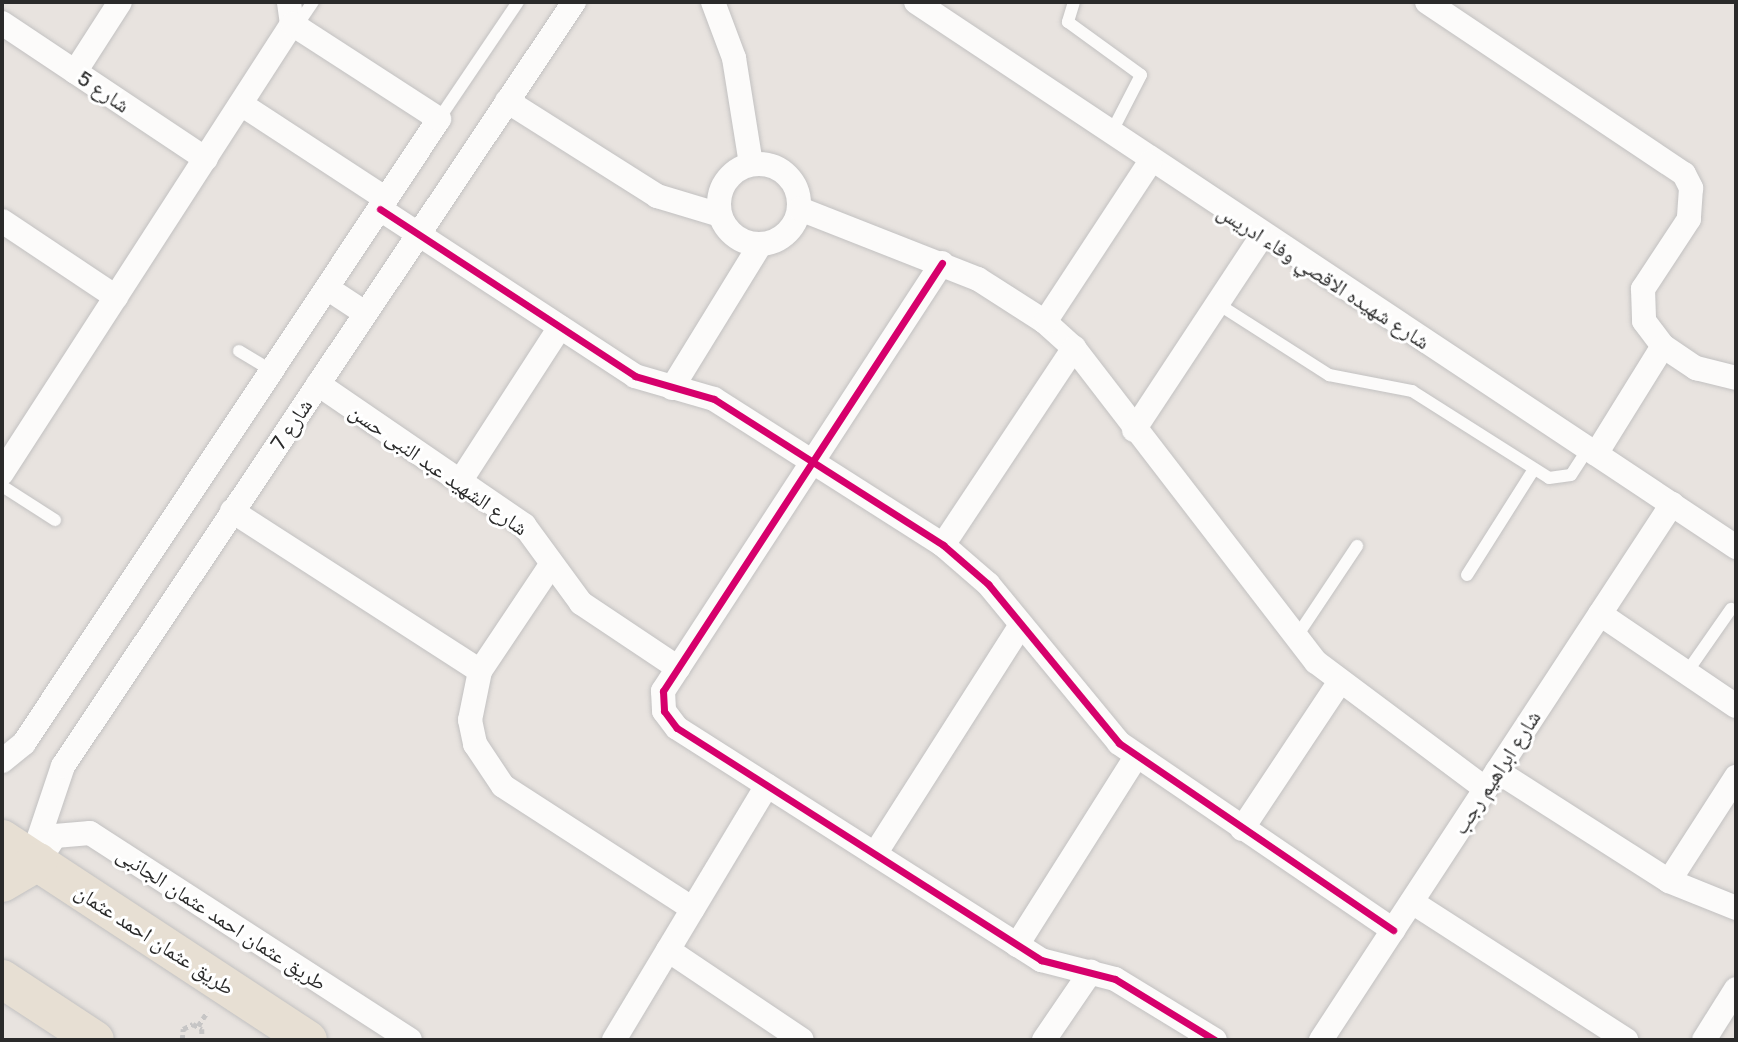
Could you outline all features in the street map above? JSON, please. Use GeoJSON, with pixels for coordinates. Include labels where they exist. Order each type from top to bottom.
{"type":"FeatureCollection","features":[{"type":"Feature","properties":{"kind":"main road"},"geometry":{"type":"LineString","coordinates":[[2,883],[24,853]]}},
{"type":"Feature","properties":{"kind":"main road","name":"طريق عثمان احمد عثمان"},"geometry":{"type":"LineString","coordinates":[[24,853],[309,1040]]}},
{"type":"Feature","properties":{"kind":"main road"},"geometry":{"type":"LineString","coordinates":[[5,979],[92,1039]]}},
{"type":"Feature","properties":{"kind":"street"},"geometry":{"type":"LineString","coordinates":[[75,72],[120,2]]}},
{"type":"Feature","properties":{"kind":"street","name":"شارع 7"},"geometry":{"type":"LineString","coordinates":[[24,853],[63,766],[574,2]]}},
{"type":"Feature","properties":{"kind":"street"},"geometry":{"type":"LineString","coordinates":[[713,2],[734,58],[751,164]]}},
{"type":"Feature","properties":{"kind":"street","name":"شارع شهيده الاقصي وفاء ادريس"},"geometry":{"type":"LineString","coordinates":[[916,2],[1150,162],[1736,547]]}},
{"type":"Feature","properties":{"kind":"street"},"geometry":{"type":"LineString","coordinates":[[1427,2],[1684,174],[1691,188],[1689,219],[1643,289],[1641,305],[1644,321],[1663,346],[1696,369],[1736,378]]}},
{"type":"Feature","properties":{"kind":"street"},"geometry":{"type":"LineString","coordinates":[[2,473],[206,159],[292,18],[439,119],[23,743],[2,761]]}},
{"type":"Feature","properties":{"kind":"street","name":"شارع 5"},"geometry":{"type":"LineString","coordinates":[[2,23],[206,159]]}},
{"type":"Feature","properties":{"kind":"street"},"geometry":{"type":"LineString","coordinates":[[507,101],[657,196],[720,215]]}},
{"type":"Feature","properties":{"kind":"street"},"geometry":{"type":"LineString","coordinates":[[241,104],[383,204],[418,234],[635,376],[714,399],[943,545],[974,570],[1104,729],[1136,757],[1394,930]]}},
{"type":"Feature","properties":{"kind":"street"},"geometry":{"type":"LineString","coordinates":[[1045,322],[1150,162]]}},
{"type":"Feature","properties":{"kind":"street"},"geometry":{"type":"LineString","coordinates":[[672,388],[760,245],[790,230],[800,209],[787,174],[751,164]]}},
{"type":"Feature","properties":{"kind":"street"},"geometry":{"type":"LineString","coordinates":[[751,164],[721,189],[720,215],[735,237],[760,245]]}},
{"type":"Feature","properties":{"kind":"street"},"geometry":{"type":"LineString","coordinates":[[800,209],[942,263],[1045,322],[1074,348],[1295,639],[1339,683],[1492,780],[1670,881],[1736,908]]}},
{"type":"Feature","properties":{"kind":"street"},"geometry":{"type":"LineString","coordinates":[[2,220],[116,297]]}},
{"type":"Feature","properties":{"kind":"street"},"geometry":{"type":"LineString","coordinates":[[1134,430],[1262,236]]}},
{"type":"Feature","properties":{"kind":"street"},"geometry":{"type":"LineString","coordinates":[[942,263],[663,691],[669,721],[1052,965],[1115,978],[1215,1040]]}},
{"type":"Feature","properties":{"kind":"street"},"geometry":{"type":"LineString","coordinates":[[327,288],[365,313]]}},
{"type":"Feature","properties":{"kind":"street"},"geometry":{"type":"LineString","coordinates":[[461,480],[560,327]]}},
{"type":"Feature","properties":{"kind":"street"},"geometry":{"type":"LineString","coordinates":[[1592,452],[1663,346]]}},
{"type":"Feature","properties":{"kind":"street"},"geometry":{"type":"LineString","coordinates":[[943,545],[1074,348]]}},
{"type":"Feature","properties":{"kind":"street","name":"شارع الشهيد عبد النبى حسن"},"geometry":{"type":"LineString","coordinates":[[318,384],[524,525],[551,565],[582,603],[678,668]]}},
{"type":"Feature","properties":{"kind":"street","name":"شارع ابراهيم رجب"},"geometry":{"type":"LineString","coordinates":[[1321,1040],[1672,504]]}},
{"type":"Feature","properties":{"kind":"street"},"geometry":{"type":"LineString","coordinates":[[232,511],[480,671]]}},
{"type":"Feature","properties":{"kind":"street"},"geometry":{"type":"LineString","coordinates":[[551,565],[480,671],[470,720],[486,767],[503,786],[693,909]]}},
{"type":"Feature","properties":{"kind":"street"},"geometry":{"type":"LineString","coordinates":[[1600,614],[1736,706]]}},
{"type":"Feature","properties":{"kind":"street"},"geometry":{"type":"LineString","coordinates":[[875,854],[1021,625]]}},
{"type":"Feature","properties":{"kind":"street"},"geometry":{"type":"LineString","coordinates":[[1242,829],[1339,683]]}},
{"type":"Feature","properties":{"kind":"street"},"geometry":{"type":"LineString","coordinates":[[1017,944],[1136,757]]}},
{"type":"Feature","properties":{"kind":"street"},"geometry":{"type":"LineString","coordinates":[[1670,881],[1736,777]]}},
{"type":"Feature","properties":{"kind":"street"},"geometry":{"type":"LineString","coordinates":[[614,1040],[767,785]]}},
{"type":"Feature","properties":{"kind":"street","name":"طريق عثمان احمد عثمان الجانبى"},"geometry":{"type":"LineString","coordinates":[[24,853],[55,836],[90,833],[410,1040]]}},
{"type":"Feature","properties":{"kind":"street"},"geometry":{"type":"LineString","coordinates":[[1412,902],[1626,1040]]}},
{"type":"Feature","properties":{"kind":"street"},"geometry":{"type":"LineString","coordinates":[[668,950],[802,1040]]}},
{"type":"Feature","properties":{"kind":"street"},"geometry":{"type":"LineString","coordinates":[[1044,1040],[1091,971]]}},
{"type":"Feature","properties":{"kind":"street"},"geometry":{"type":"LineString","coordinates":[[1704,1040],[1736,989]]}},
{"type":"Feature","properties":{"kind":"lane"},"geometry":{"type":"LineString","coordinates":[[292,18],[313,2]]}},
{"type":"Feature","properties":{"kind":"lane"},"geometry":{"type":"LineString","coordinates":[[439,119],[518,2]]}},
{"type":"Feature","properties":{"kind":"lane"},"geometry":{"type":"LineString","coordinates":[[1074,2],[1068,22],[1141,75],[1110,135]]}},
{"type":"Feature","properties":{"kind":"lane"},"geometry":{"type":"LineString","coordinates":[[1218,304],[1329,375],[1412,391],[1534,469],[1564,480],[1592,452]]}},
{"type":"Feature","properties":{"kind":"lane"},"geometry":{"type":"LineString","coordinates":[[239,351],[272,371]]}},
{"type":"Feature","properties":{"kind":"lane"},"geometry":{"type":"LineString","coordinates":[[1467,575],[1534,469]]}},
{"type":"Feature","properties":{"kind":"lane"},"geometry":{"type":"LineString","coordinates":[[2,485],[55,520]]}},
{"type":"Feature","properties":{"kind":"lane"},"geometry":{"type":"LineString","coordinates":[[1295,639],[1357,546]]}},
{"type":"Feature","properties":{"kind":"lane"},"geometry":{"type":"LineString","coordinates":[[1687,672],[1731,609]]}},
{"type":"Feature","properties":{"kind":"path"},"geometry":{"type":"LineString","coordinates":[[182,1040],[183,1029],[193,1024],[202,1029],[202,1040]]}},
{"type":"Feature","properties":{"kind":"cycle path"},"geometry":{"type":"LineString","coordinates":[[380,209],[635,376],[714,399],[943,545],[988,584],[1119,743],[1393,930]]}},
{"type":"Feature","properties":{"kind":"cycle path"},"geometry":{"type":"LineString","coordinates":[[942,263],[663,691],[664,711],[677,728],[1041,960],[1115,979],[1215,1040]]}}]}
